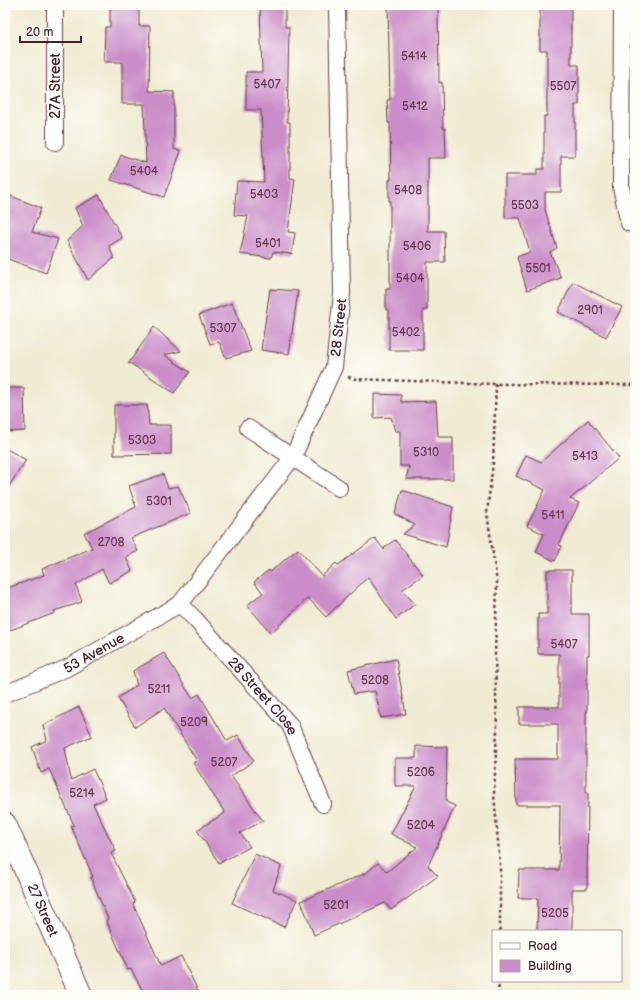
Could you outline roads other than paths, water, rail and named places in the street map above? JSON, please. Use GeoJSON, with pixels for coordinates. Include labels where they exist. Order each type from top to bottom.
{"type":"FeatureCollection","features":[{"type":"Feature","properties":{"kind":"street","name":"27A Street"},"geometry":{"type":"LineString","coordinates":[[55,142],[56,5]]}},
{"type":"Feature","properties":{"kind":"street","name":"28 Street"},"geometry":{"type":"LineString","coordinates":[[180,604],[293,457],[334,366],[342,294],[337,5]]}},
{"type":"Feature","properties":{"kind":"street"},"geometry":{"type":"LineString","coordinates":[[622,5],[621,187],[632,224]]}},
{"type":"Feature","properties":{"kind":"street"},"geometry":{"type":"LineString","coordinates":[[248,428],[339,488]]}},
{"type":"Feature","properties":{"kind":"street","name":"53 Avenue"},"geometry":{"type":"LineString","coordinates":[[5,694],[67,668],[180,604]]}},
{"type":"Feature","properties":{"kind":"street","name":"28 Street Close"},"geometry":{"type":"LineString","coordinates":[[180,604],[290,726],[323,804]]}},
{"type":"Feature","properties":{"kind":"street","name":"27 Street"},"geometry":{"type":"LineString","coordinates":[[5,824],[81,995]]}}]}
